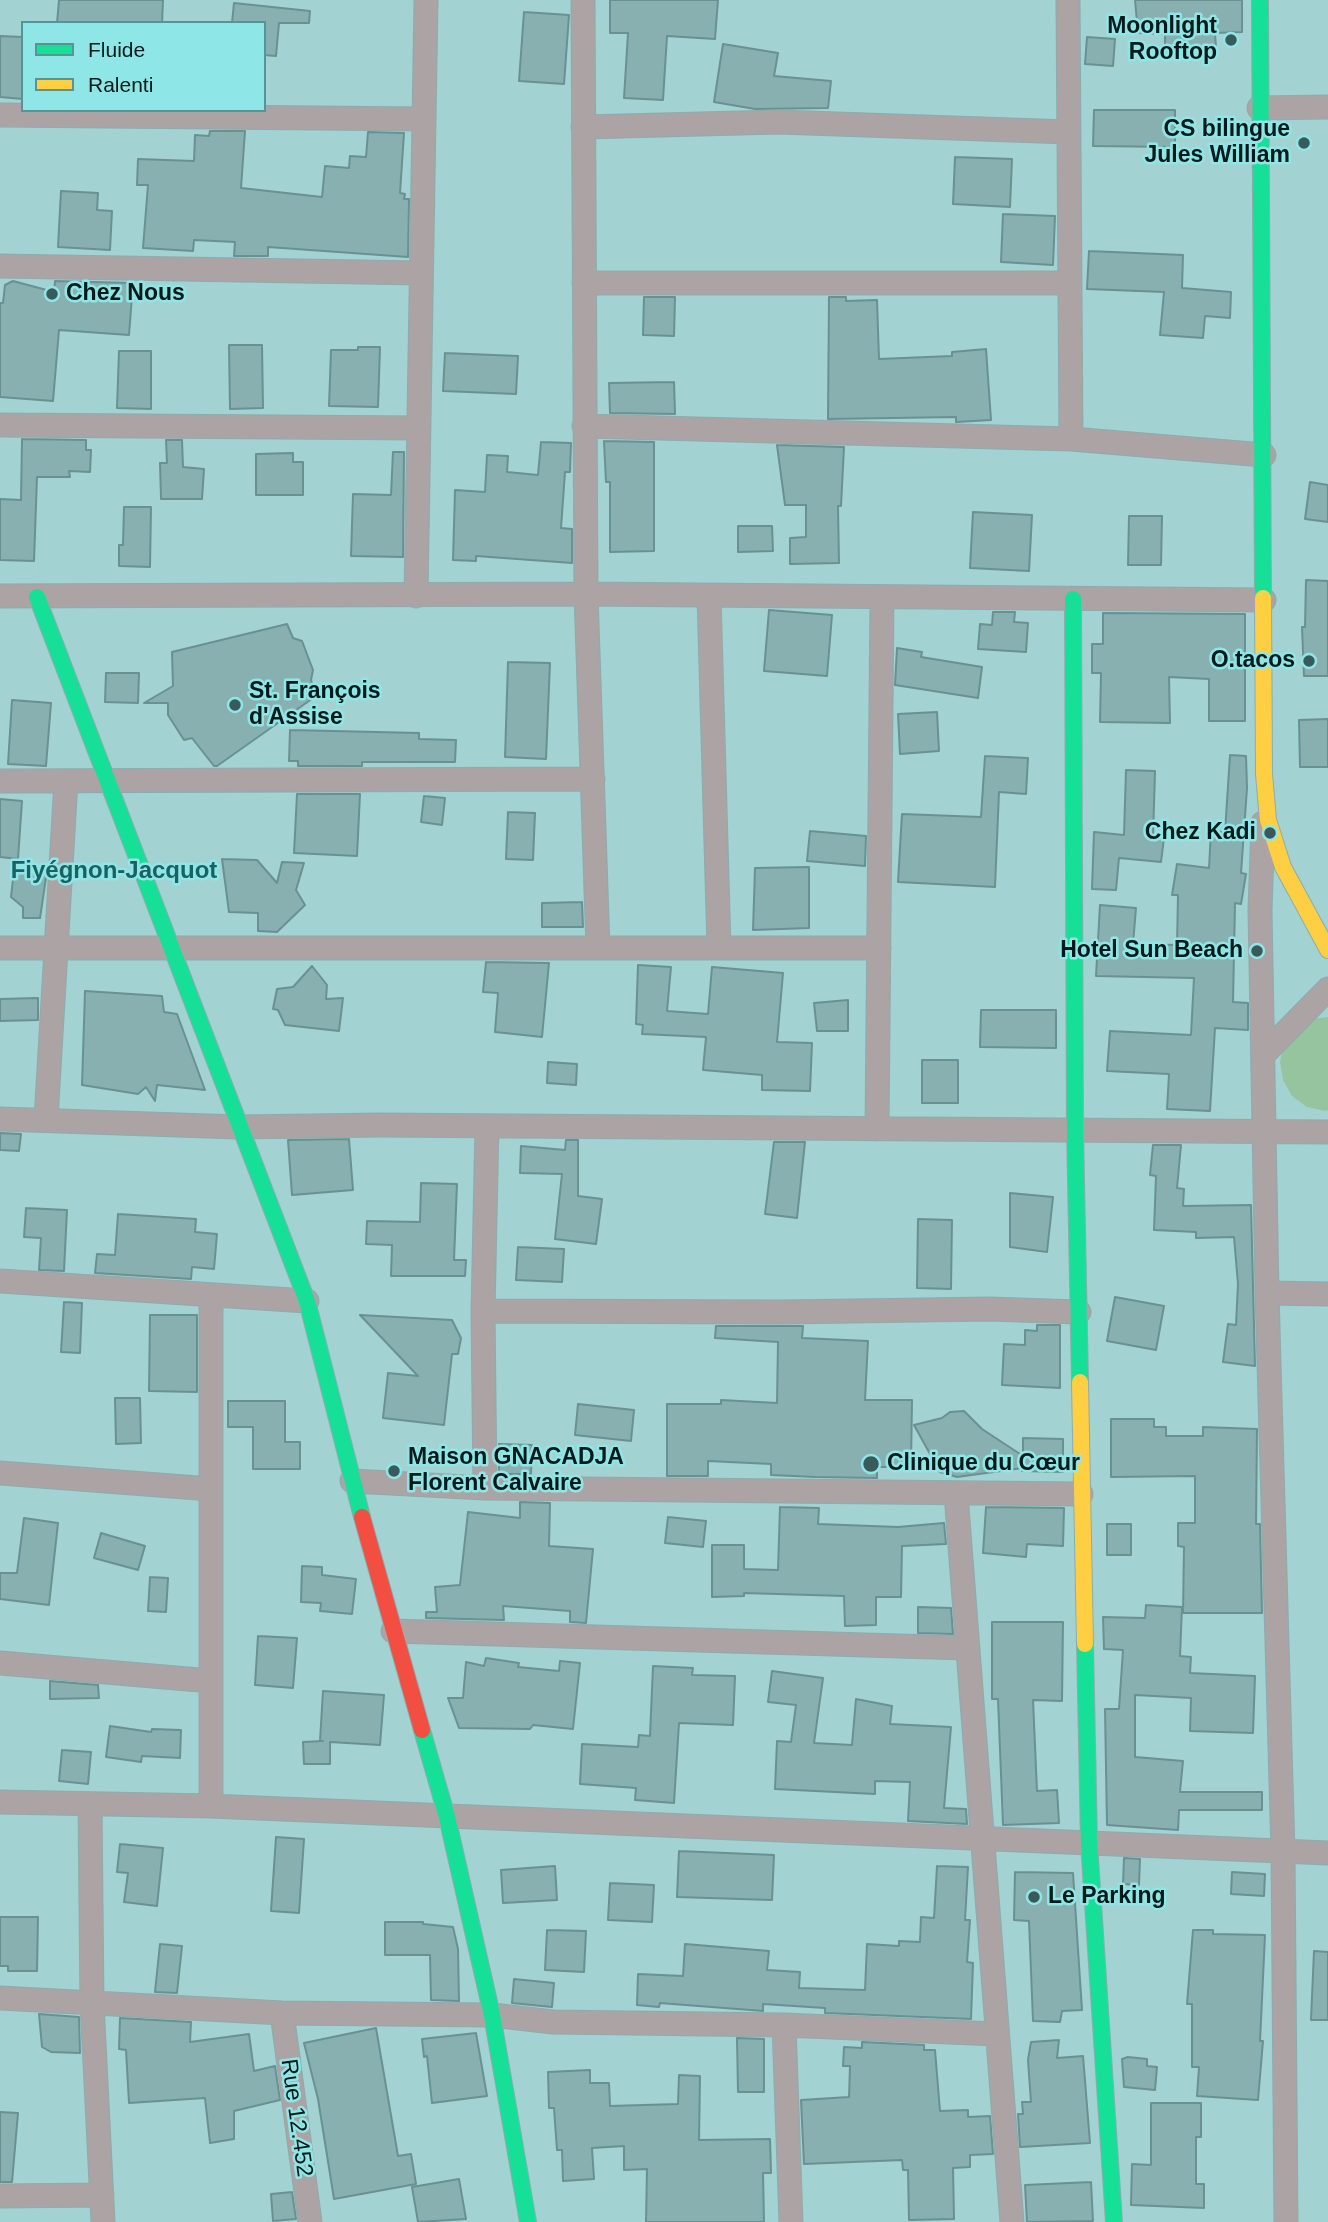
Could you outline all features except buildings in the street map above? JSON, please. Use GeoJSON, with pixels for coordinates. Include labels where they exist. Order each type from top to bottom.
{"type":"FeatureCollection","features":[{"type":"Feature","properties":{"kind":"street"},"geometry":{"type":"LineString","coordinates":[[416,596],[426,0]]}},
{"type":"Feature","properties":{"kind":"street"},"geometry":{"type":"LineString","coordinates":[[583,0],[586,594],[597,948]]}},
{"type":"Feature","properties":{"kind":"street"},"geometry":{"type":"LineString","coordinates":[[1068,0],[1067,283],[1070,439]]}},
{"type":"Feature","properties":{"kind":"street"},"geometry":{"type":"LineString","coordinates":[[1260,0],[1264,455],[1264,774],[1261,910],[1267,1293],[1283,1852],[1286,2222]]}},
{"type":"Feature","properties":{"kind":"street"},"geometry":{"type":"LineString","coordinates":[[1259,108],[1328,107]]}},
{"type":"Feature","properties":{"kind":"street"},"geometry":{"type":"LineString","coordinates":[[0,114],[424,119]]}},
{"type":"Feature","properties":{"kind":"street"},"geometry":{"type":"LineString","coordinates":[[583,127],[779,122],[1069,132]]}},
{"type":"Feature","properties":{"kind":"street"},"geometry":{"type":"LineString","coordinates":[[0,266],[421,273]]}},
{"type":"Feature","properties":{"kind":"street"},"geometry":{"type":"LineString","coordinates":[[584,282],[1067,283]]}},
{"type":"Feature","properties":{"kind":"street"},"geometry":{"type":"LineString","coordinates":[[0,425],[419,428]]}},
{"type":"Feature","properties":{"kind":"street"},"geometry":{"type":"LineString","coordinates":[[584,426],[1070,439],[1264,455]]}},
{"type":"Feature","properties":{"kind":"street"},"geometry":{"type":"LineString","coordinates":[[0,596],[586,594],[1264,600]]}},
{"type":"Feature","properties":{"kind":"street"},"geometry":{"type":"LineString","coordinates":[[709,596],[719,948]]}},
{"type":"Feature","properties":{"kind":"street"},"geometry":{"type":"LineString","coordinates":[[37,597],[110,780],[238,1127],[307,1301],[352,1481],[447,1817],[492,2015],[528,2222]]}},
{"type":"Feature","properties":{"kind":"street"},"geometry":{"type":"LineString","coordinates":[[877,1129],[882,597]]}},
{"type":"Feature","properties":{"kind":"street"},"geometry":{"type":"LineString","coordinates":[[1073,599],[1074,1130],[1089,1843],[1114,2222]]}},
{"type":"Feature","properties":{"kind":"street"},"geometry":{"type":"LineString","coordinates":[[1264,774],[1268,820],[1283,867],[1328,950]]}},
{"type":"Feature","properties":{"kind":"street"},"geometry":{"type":"LineString","coordinates":[[0,780],[593,779]]}},
{"type":"Feature","properties":{"kind":"street"},"geometry":{"type":"LineString","coordinates":[[46,1119],[66,781]]}},
{"type":"Feature","properties":{"kind":"street"},"geometry":{"type":"LineString","coordinates":[[0,948],[878,948]]}},
{"type":"Feature","properties":{"kind":"street"},"geometry":{"type":"LineString","coordinates":[[1264,1055],[1328,989]]}},
{"type":"Feature","properties":{"kind":"street"},"geometry":{"type":"LineString","coordinates":[[0,1119],[238,1127],[487,1126],[1328,1132]]}},
{"type":"Feature","properties":{"kind":"street"},"geometry":{"type":"LineString","coordinates":[[485,1488],[483,1311],[487,1126]]}},
{"type":"Feature","properties":{"kind":"street"},"geometry":{"type":"LineString","coordinates":[[0,1281],[307,1301]]}},
{"type":"Feature","properties":{"kind":"street"},"geometry":{"type":"LineString","coordinates":[[1267,1293],[1328,1294]]}},
{"type":"Feature","properties":{"kind":"street"},"geometry":{"type":"LineString","coordinates":[[211,1296],[211,1807]]}},
{"type":"Feature","properties":{"kind":"street"},"geometry":{"type":"LineString","coordinates":[[483,1311],[782,1312],[990,1308],[1079,1312]]}},
{"type":"Feature","properties":{"kind":"street"},"geometry":{"type":"LineString","coordinates":[[0,1473],[211,1489]]}},
{"type":"Feature","properties":{"kind":"street"},"geometry":{"type":"LineString","coordinates":[[352,1481],[485,1488],[1081,1494]]}},
{"type":"Feature","properties":{"kind":"street"},"geometry":{"type":"LineString","coordinates":[[957,1494],[1012,2222]]}},
{"type":"Feature","properties":{"kind":"street"},"geometry":{"type":"LineString","coordinates":[[393,1631],[967,1648]]}},
{"type":"Feature","properties":{"kind":"street"},"geometry":{"type":"LineString","coordinates":[[0,1663],[211,1681]]}},
{"type":"Feature","properties":{"kind":"street"},"geometry":{"type":"LineString","coordinates":[[0,1802],[211,1807],[1328,1853]]}},
{"type":"Feature","properties":{"kind":"street"},"geometry":{"type":"LineString","coordinates":[[90,1805],[92,2004],[103,2222]]}},
{"type":"Feature","properties":{"kind":"street"},"geometry":{"type":"LineString","coordinates":[[0,1998],[282,2013],[492,2015],[553,2022],[783,2025],[996,2034]]}},
{"type":"Feature","properties":{"kind":"street","name":"Rue 12.452"},"geometry":{"type":"LineString","coordinates":[[282,2013],[310,2222]]}},
{"type":"Feature","properties":{"kind":"street"},"geometry":{"type":"LineString","coordinates":[[783,2025],[791,2222]]}},
{"type":"Feature","properties":{"kind":"street"},"geometry":{"type":"LineString","coordinates":[[0,2196],[102,2195]]}},
{"type":"Feature","properties":{"kind":"green space"},"geometry":{"type":"Polygon","coordinates":[[[1328,1017],[1328,1110],[1325,1111],[1307,1107],[1292,1096],[1283,1080],[1280,1062],[1284,1044],[1311,1019],[1328,1017]]]}},
{"type":"Feature","properties":{"kind":"traffic: fast"},"geometry":{"type":"LineString","coordinates":[[1260,0],[1263,598]]}},
{"type":"Feature","properties":{"kind":"traffic: fast"},"geometry":{"type":"LineString","coordinates":[[37,597],[307,1301],[362,1517]]}},
{"type":"Feature","properties":{"kind":"traffic: fast"},"geometry":{"type":"LineString","coordinates":[[1073,599],[1075,1130],[1080,1382]]}},
{"type":"Feature","properties":{"kind":"traffic: fast"},"geometry":{"type":"LineString","coordinates":[[1085,1644],[1089,1843],[1114,2222]]}},
{"type":"Feature","properties":{"kind":"traffic: fast"},"geometry":{"type":"LineString","coordinates":[[422,1730],[447,1817],[492,2015],[528,2222]]}},
{"type":"Feature","properties":{"kind":"traffic: slow"},"geometry":{"type":"LineString","coordinates":[[1263,598],[1264,774],[1268,820],[1283,867],[1328,950]]}},
{"type":"Feature","properties":{"kind":"traffic: slow"},"geometry":{"type":"LineString","coordinates":[[1080,1382],[1085,1644]]}},
{"type":"Feature","properties":{"kind":"traffic: jam"},"geometry":{"type":"LineString","coordinates":[[362,1517],[422,1730]]}},
{"type":"Feature","properties":{"kind":"place","name":"Moonlight Rooftop"},"geometry":{"type":"Point","coordinates":[1231,40]}},
{"type":"Feature","properties":{"kind":"place","name":"CS bilingue Jules William"},"geometry":{"type":"Point","coordinates":[1304,143]}},
{"type":"Feature","properties":{"kind":"place","name":"Chez Nous"},"geometry":{"type":"Point","coordinates":[52,294]}},
{"type":"Feature","properties":{"kind":"place","name":"O.tacos"},"geometry":{"type":"Point","coordinates":[1309,661]}},
{"type":"Feature","properties":{"kind":"place","name":"St. François d'Assise"},"geometry":{"type":"Point","coordinates":[235,705]}},
{"type":"Feature","properties":{"kind":"place","name":"Chez Kadi"},"geometry":{"type":"Point","coordinates":[1270,833]}},
{"type":"Feature","properties":{"kind":"place","name":"Hotel Sun Beach"},"geometry":{"type":"Point","coordinates":[1257,951]}},
{"type":"Feature","properties":{"kind":"place","name":"Clinique du Cœur"},"geometry":{"type":"Point","coordinates":[871,1464]}},
{"type":"Feature","properties":{"kind":"place","name":"Maison GNACADJA Florent Calvaire"},"geometry":{"type":"Point","coordinates":[394,1471]}},
{"type":"Feature","properties":{"kind":"place","name":"Le Parking"},"geometry":{"type":"Point","coordinates":[1034,1897]}},
{"type":"Feature","properties":{"kind":"district","name":"Fiyégnon-Jacquot"},"geometry":{"type":"Point","coordinates":[114,871]}}]}
